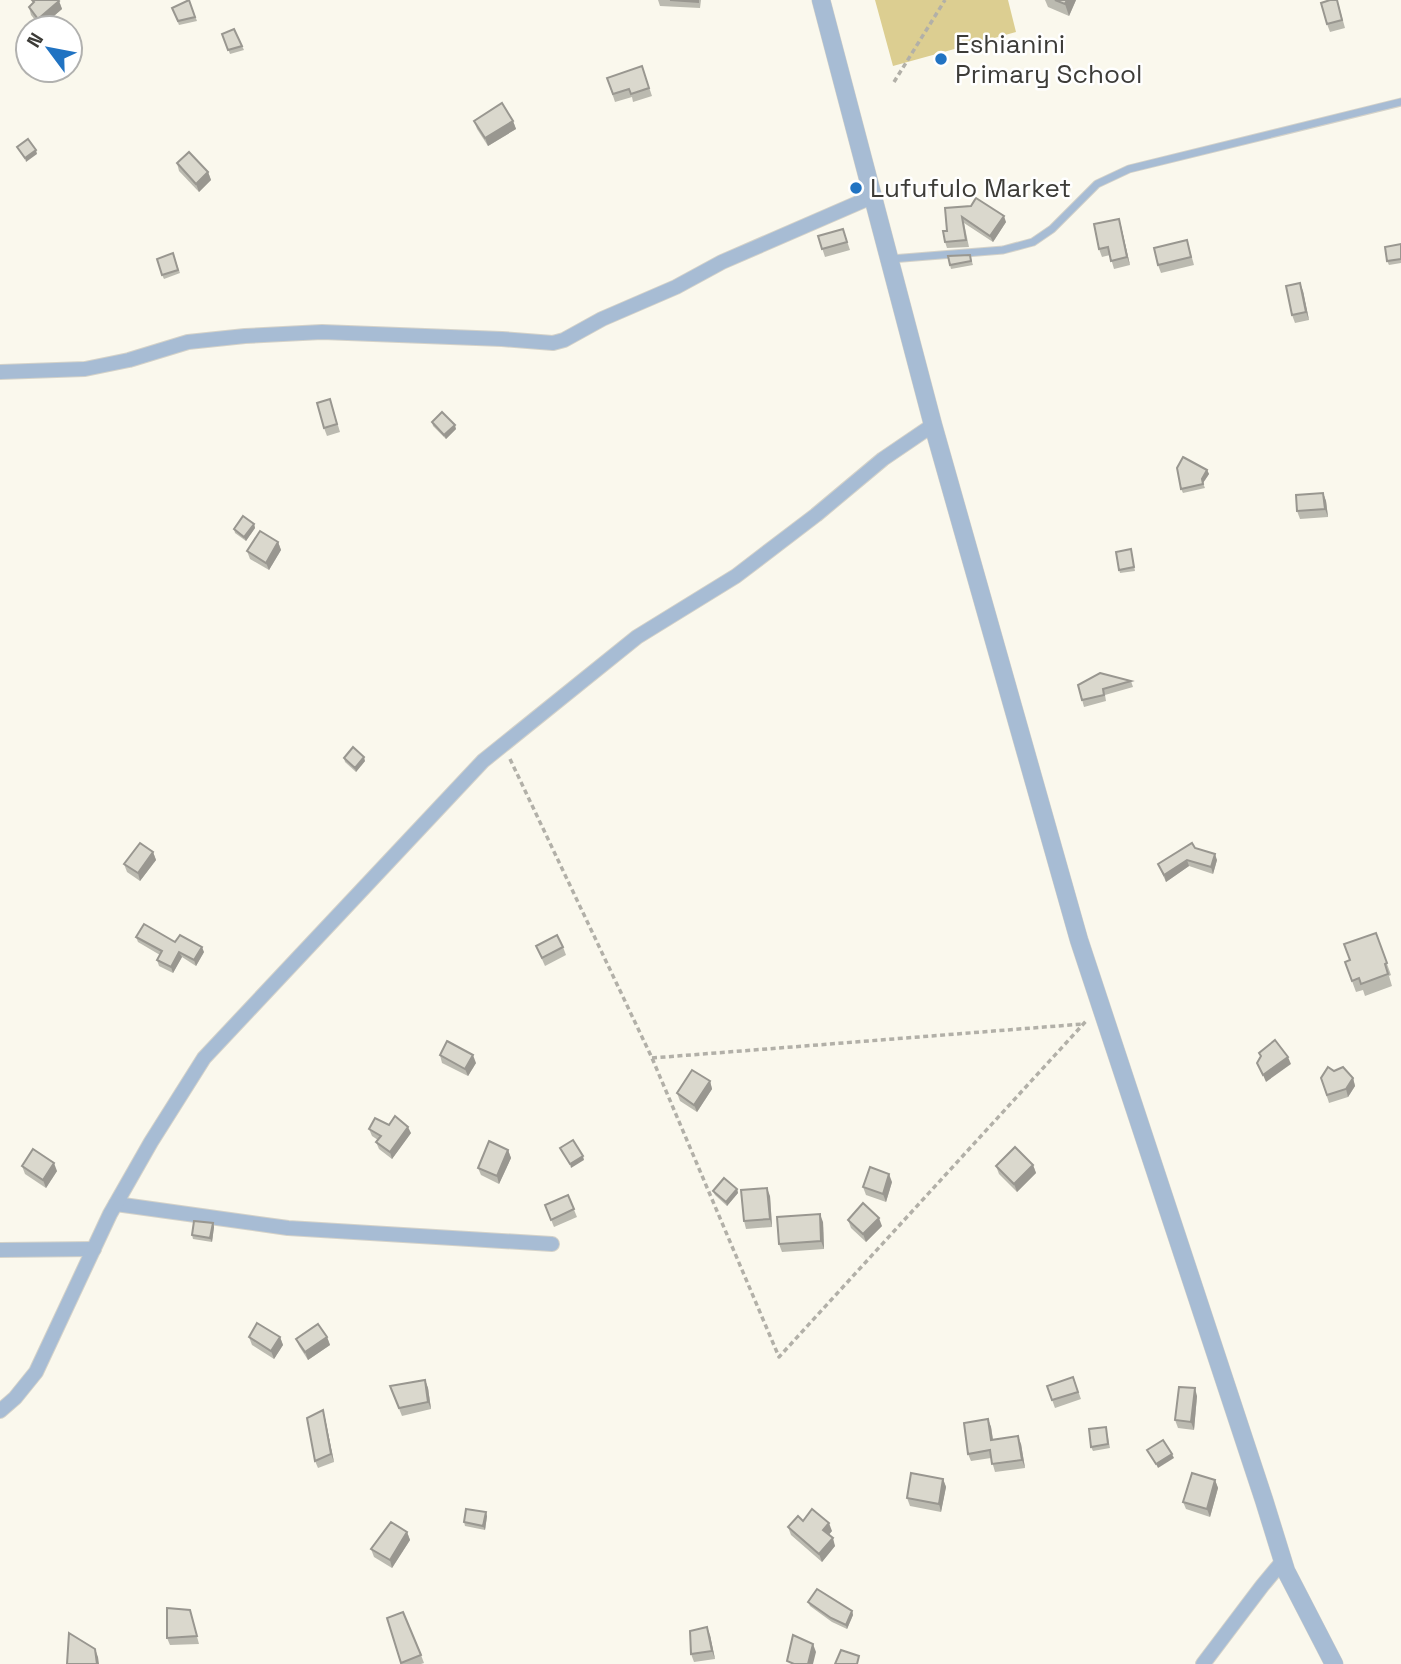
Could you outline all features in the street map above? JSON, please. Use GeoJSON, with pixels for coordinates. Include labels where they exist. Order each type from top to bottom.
{"type":"FeatureCollection","features":[{"type":"Feature","properties":{"kind":"street"},"geometry":{"type":"LineString","coordinates":[[821,0],[933,425],[1079,940],[1282,1562],[1334,1664]]}},
{"type":"Feature","properties":{"kind":"street"},"geometry":{"type":"LineString","coordinates":[[0,372],[85,369],[129,360],[188,342],[258,335],[323,332],[553,343],[676,287],[722,262],[874,196]]}},
{"type":"Feature","properties":{"kind":"street"},"geometry":{"type":"LineString","coordinates":[[0,1411],[15,1398],[36,1372],[116,1204],[204,1058],[483,761],[638,637],[736,576],[883,459],[933,425]]}},
{"type":"Feature","properties":{"kind":"street"},"geometry":{"type":"LineString","coordinates":[[116,1204],[288,1228],[552,1244]]}},
{"type":"Feature","properties":{"kind":"street"},"geometry":{"type":"LineString","coordinates":[[0,1250],[94,1250]]}},
{"type":"Feature","properties":{"kind":"street"},"geometry":{"type":"LineString","coordinates":[[1203,1664],[1282,1562]]}},
{"type":"Feature","properties":{"kind":"lane"},"geometry":{"type":"LineString","coordinates":[[891,259],[1003,250],[1033,242],[1052,229],[1097,184],[1113,175],[1401,102]]}},
{"type":"Feature","properties":{"kind":"path"},"geometry":{"type":"LineString","coordinates":[[894,82],[945,0]]}},
{"type":"Feature","properties":{"kind":"path"},"geometry":{"type":"LineString","coordinates":[[503,744],[652,1058],[779,1357],[1100,1006]]}},
{"type":"Feature","properties":{"kind":"path"},"geometry":{"type":"LineString","coordinates":[[652,1058],[1084,1024]]}},
{"type":"Feature","properties":{"kind":"shaded area"},"geometry":{"type":"Polygon","coordinates":[[[875,0],[1008,0],[1016,32],[893,66],[875,0]]]}},
{"type":"Feature","properties":{"kind":"building"},"geometry":{"type":"Polygon","coordinates":[[[32,0],[59,1],[44,14],[34,14],[29,7],[34,2],[32,0]]]}},
{"type":"Feature","properties":{"kind":"building"},"geometry":{"type":"Polygon","coordinates":[[[189,0],[195,17],[178,21],[172,8],[189,0]]]}},
{"type":"Feature","properties":{"kind":"building"},"geometry":{"type":"Polygon","coordinates":[[[1337,0],[1342,20],[1327,24],[1321,3],[1337,0]]]}},
{"type":"Feature","properties":{"kind":"building"},"geometry":{"type":"Polygon","coordinates":[[[234,29],[242,46],[228,50],[222,34],[234,29]]]}},
{"type":"Feature","properties":{"kind":"building"},"geometry":{"type":"Polygon","coordinates":[[[642,66],[649,88],[631,94],[629,89],[613,94],[607,78],[642,66]]]}},
{"type":"Feature","properties":{"kind":"building"},"geometry":{"type":"Polygon","coordinates":[[[502,103],[513,121],[485,138],[474,121],[502,103]]]}},
{"type":"Feature","properties":{"kind":"building"},"geometry":{"type":"Polygon","coordinates":[[[28,139],[36,150],[25,158],[17,147],[28,139]]]}},
{"type":"Feature","properties":{"kind":"building"},"geometry":{"type":"Polygon","coordinates":[[[189,152],[208,172],[196,184],[177,163],[189,152]]]}},
{"type":"Feature","properties":{"kind":"building"},"geometry":{"type":"Polygon","coordinates":[[[976,198],[1004,216],[990,236],[962,217],[966,240],[945,242],[945,208],[971,206],[976,198]]]}},
{"type":"Feature","properties":{"kind":"building"},"geometry":{"type":"Polygon","coordinates":[[[1119,219],[1127,257],[1111,261],[1108,247],[1099,249],[1094,224],[1119,219]]]}},
{"type":"Feature","properties":{"kind":"building"},"geometry":{"type":"Polygon","coordinates":[[[843,229],[847,242],[822,249],[818,236],[843,229]]]}},
{"type":"Feature","properties":{"kind":"building"},"geometry":{"type":"Polygon","coordinates":[[[1187,240],[1191,257],[1158,265],[1154,248],[1187,240]]]}},
{"type":"Feature","properties":{"kind":"building"},"geometry":{"type":"Polygon","coordinates":[[[1401,244],[1401,259],[1387,261],[1385,247],[1401,244]]]}},
{"type":"Feature","properties":{"kind":"building"},"geometry":{"type":"Polygon","coordinates":[[[173,253],[178,270],[162,275],[157,259],[173,253]]]}},
{"type":"Feature","properties":{"kind":"building"},"geometry":{"type":"Polygon","coordinates":[[[970,255],[971,261],[950,265],[948,256],[970,255]]]}},
{"type":"Feature","properties":{"kind":"building"},"geometry":{"type":"Polygon","coordinates":[[[1300,283],[1306,312],[1292,315],[1286,286],[1300,283]]]}},
{"type":"Feature","properties":{"kind":"building"},"geometry":{"type":"Polygon","coordinates":[[[330,399],[337,424],[324,428],[317,403],[330,399]]]}},
{"type":"Feature","properties":{"kind":"building"},"geometry":{"type":"Polygon","coordinates":[[[442,412],[455,425],[444,435],[432,422],[442,412]]]}},
{"type":"Feature","properties":{"kind":"building"},"geometry":{"type":"Polygon","coordinates":[[[1183,457],[1207,470],[1202,479],[1203,484],[1181,489],[1177,468],[1183,457]]]}},
{"type":"Feature","properties":{"kind":"building"},"geometry":{"type":"Polygon","coordinates":[[[1323,493],[1325,509],[1297,511],[1296,495],[1323,493]]]}},
{"type":"Feature","properties":{"kind":"building"},"geometry":{"type":"Polygon","coordinates":[[[243,516],[254,524],[244,537],[234,529],[243,516]]]}},
{"type":"Feature","properties":{"kind":"building"},"geometry":{"type":"Polygon","coordinates":[[[260,531],[278,542],[266,563],[247,551],[260,531]]]}},
{"type":"Feature","properties":{"kind":"building"},"geometry":{"type":"Polygon","coordinates":[[[1131,549],[1134,567],[1119,570],[1116,552],[1131,549]]]}},
{"type":"Feature","properties":{"kind":"building"},"geometry":{"type":"Polygon","coordinates":[[[1100,673],[1131,681],[1103,689],[1104,695],[1082,700],[1078,685],[1100,673]]]}},
{"type":"Feature","properties":{"kind":"building"},"geometry":{"type":"Polygon","coordinates":[[[353,747],[364,757],[355,768],[344,758],[353,747]]]}},
{"type":"Feature","properties":{"kind":"building"},"geometry":{"type":"Polygon","coordinates":[[[140,843],[153,852],[138,873],[124,864],[140,843]]]}},
{"type":"Feature","properties":{"kind":"building"},"geometry":{"type":"Polygon","coordinates":[[[1192,843],[1195,848],[1215,854],[1211,867],[1187,860],[1164,875],[1158,864],[1192,843]]]}},
{"type":"Feature","properties":{"kind":"building"},"geometry":{"type":"Polygon","coordinates":[[[144,924],[175,942],[180,935],[202,947],[194,960],[179,952],[171,967],[157,960],[162,951],[136,937],[144,924]]]}},
{"type":"Feature","properties":{"kind":"building"},"geometry":{"type":"Polygon","coordinates":[[[1376,933],[1387,963],[1388,974],[1361,984],[1359,978],[1352,981],[1345,962],[1350,960],[1344,944],[1376,933]]]}},
{"type":"Feature","properties":{"kind":"building"},"geometry":{"type":"Polygon","coordinates":[[[557,935],[563,947],[542,958],[536,946],[557,935]]]}},
{"type":"Feature","properties":{"kind":"building"},"geometry":{"type":"Polygon","coordinates":[[[1275,1040],[1288,1057],[1263,1075],[1257,1063],[1261,1056],[1259,1053],[1275,1040]]]}},
{"type":"Feature","properties":{"kind":"building"},"geometry":{"type":"Polygon","coordinates":[[[447,1041],[473,1055],[465,1069],[440,1055],[447,1041]]]}},
{"type":"Feature","properties":{"kind":"building"},"geometry":{"type":"Polygon","coordinates":[[[1328,1067],[1334,1071],[1343,1067],[1353,1078],[1346,1089],[1327,1095],[1321,1078],[1328,1067]]]}},
{"type":"Feature","properties":{"kind":"building"},"geometry":{"type":"Polygon","coordinates":[[[692,1070],[710,1081],[694,1105],[677,1093],[692,1070]]]}},
{"type":"Feature","properties":{"kind":"building"},"geometry":{"type":"Polygon","coordinates":[[[395,1116],[408,1127],[390,1152],[376,1142],[381,1136],[369,1129],[375,1118],[389,1125],[395,1116]]]}},
{"type":"Feature","properties":{"kind":"building"},"geometry":{"type":"Polygon","coordinates":[[[573,1140],[583,1156],[570,1164],[560,1148],[573,1140]]]}},
{"type":"Feature","properties":{"kind":"building"},"geometry":{"type":"Polygon","coordinates":[[[489,1141],[508,1150],[497,1176],[478,1168],[489,1141]]]}},
{"type":"Feature","properties":{"kind":"building"},"geometry":{"type":"Polygon","coordinates":[[[1015,1147],[1033,1165],[1014,1184],[996,1166],[1015,1147]]]}},
{"type":"Feature","properties":{"kind":"building"},"geometry":{"type":"Polygon","coordinates":[[[33,1149],[54,1163],[43,1180],[22,1166],[33,1149]]]}},
{"type":"Feature","properties":{"kind":"building"},"geometry":{"type":"Polygon","coordinates":[[[870,1167],[889,1174],[883,1194],[863,1187],[870,1167]]]}},
{"type":"Feature","properties":{"kind":"building"},"geometry":{"type":"Polygon","coordinates":[[[724,1178],[737,1189],[726,1202],[713,1191],[724,1178]]]}},
{"type":"Feature","properties":{"kind":"building"},"geometry":{"type":"Polygon","coordinates":[[[767,1188],[770,1219],[744,1221],[741,1190],[767,1188]]]}},
{"type":"Feature","properties":{"kind":"building"},"geometry":{"type":"Polygon","coordinates":[[[568,1195],[574,1209],[551,1220],[545,1205],[568,1195]]]}},
{"type":"Feature","properties":{"kind":"building"},"geometry":{"type":"Polygon","coordinates":[[[863,1203],[879,1218],[863,1234],[848,1220],[863,1203]]]}},
{"type":"Feature","properties":{"kind":"building"},"geometry":{"type":"Polygon","coordinates":[[[820,1214],[821,1241],[779,1244],[777,1217],[820,1214]]]}},
{"type":"Feature","properties":{"kind":"building"},"geometry":{"type":"Polygon","coordinates":[[[194,1221],[213,1223],[210,1238],[192,1235],[194,1221]]]}},
{"type":"Feature","properties":{"kind":"building"},"geometry":{"type":"Polygon","coordinates":[[[257,1323],[280,1337],[271,1351],[249,1337],[257,1323]]]}},
{"type":"Feature","properties":{"kind":"building"},"geometry":{"type":"Polygon","coordinates":[[[318,1324],[327,1337],[305,1352],[296,1339],[318,1324]]]}},
{"type":"Feature","properties":{"kind":"building"},"geometry":{"type":"Polygon","coordinates":[[[1073,1377],[1078,1392],[1052,1400],[1047,1386],[1073,1377]]]}},
{"type":"Feature","properties":{"kind":"building"},"geometry":{"type":"Polygon","coordinates":[[[425,1380],[428,1402],[399,1408],[390,1386],[425,1380]]]}},
{"type":"Feature","properties":{"kind":"building"},"geometry":{"type":"Polygon","coordinates":[[[1179,1387],[1195,1388],[1191,1422],[1175,1420],[1179,1387]]]}},
{"type":"Feature","properties":{"kind":"building"},"geometry":{"type":"Polygon","coordinates":[[[323,1410],[331,1454],[315,1461],[307,1418],[323,1410]]]}},
{"type":"Feature","properties":{"kind":"building"},"geometry":{"type":"Polygon","coordinates":[[[988,1419],[991,1440],[1018,1436],[1022,1460],[992,1464],[990,1450],[968,1454],[964,1423],[988,1419]]]}},
{"type":"Feature","properties":{"kind":"building"},"geometry":{"type":"Polygon","coordinates":[[[1106,1427],[1108,1444],[1091,1447],[1089,1429],[1106,1427]]]}},
{"type":"Feature","properties":{"kind":"building"},"geometry":{"type":"Polygon","coordinates":[[[1163,1440],[1172,1454],[1156,1464],[1147,1450],[1163,1440]]]}},
{"type":"Feature","properties":{"kind":"building"},"geometry":{"type":"Polygon","coordinates":[[[911,1473],[943,1479],[939,1504],[907,1498],[911,1473]]]}},
{"type":"Feature","properties":{"kind":"building"},"geometry":{"type":"Polygon","coordinates":[[[1192,1473],[1215,1480],[1207,1509],[1183,1502],[1192,1473]]]}},
{"type":"Feature","properties":{"kind":"building"},"geometry":{"type":"Polygon","coordinates":[[[466,1509],[486,1512],[483,1526],[464,1522],[466,1509]]]}},
{"type":"Feature","properties":{"kind":"building"},"geometry":{"type":"Polygon","coordinates":[[[812,1509],[829,1523],[823,1530],[833,1538],[819,1554],[788,1527],[798,1516],[803,1521],[812,1509]]]}},
{"type":"Feature","properties":{"kind":"building"},"geometry":{"type":"Polygon","coordinates":[[[391,1522],[407,1532],[390,1560],[371,1549],[391,1522]]]}},
{"type":"Feature","properties":{"kind":"building"},"geometry":{"type":"Polygon","coordinates":[[[817,1589],[852,1611],[846,1625],[808,1602],[817,1589]]]}},
{"type":"Feature","properties":{"kind":"building"},"geometry":{"type":"Polygon","coordinates":[[[167,1608],[190,1610],[197,1636],[167,1638],[167,1608]]]}},
{"type":"Feature","properties":{"kind":"building"},"geometry":{"type":"Polygon","coordinates":[[[403,1612],[421,1655],[401,1663],[387,1618],[403,1612]]]}},
{"type":"Feature","properties":{"kind":"building"},"geometry":{"type":"Polygon","coordinates":[[[707,1627],[712,1651],[691,1654],[690,1631],[707,1627]]]}},
{"type":"Feature","properties":{"kind":"building"},"geometry":{"type":"Polygon","coordinates":[[[69,1633],[95,1649],[97,1664],[67,1664],[69,1633]]]}},
{"type":"Feature","properties":{"kind":"building"},"geometry":{"type":"Polygon","coordinates":[[[793,1635],[813,1644],[808,1664],[787,1661],[793,1635]]]}},
{"type":"Feature","properties":{"kind":"building"},"geometry":{"type":"Polygon","coordinates":[[[841,1650],[859,1656],[857,1664],[835,1664],[841,1650]]]}},
{"type":"Feature","properties":{"kind":"place","name":"Eshianini Primary School"},"geometry":{"type":"Point","coordinates":[941,59]}},
{"type":"Feature","properties":{"kind":"place","name":"Lufufulo Market"},"geometry":{"type":"Point","coordinates":[856,188]}}]}
